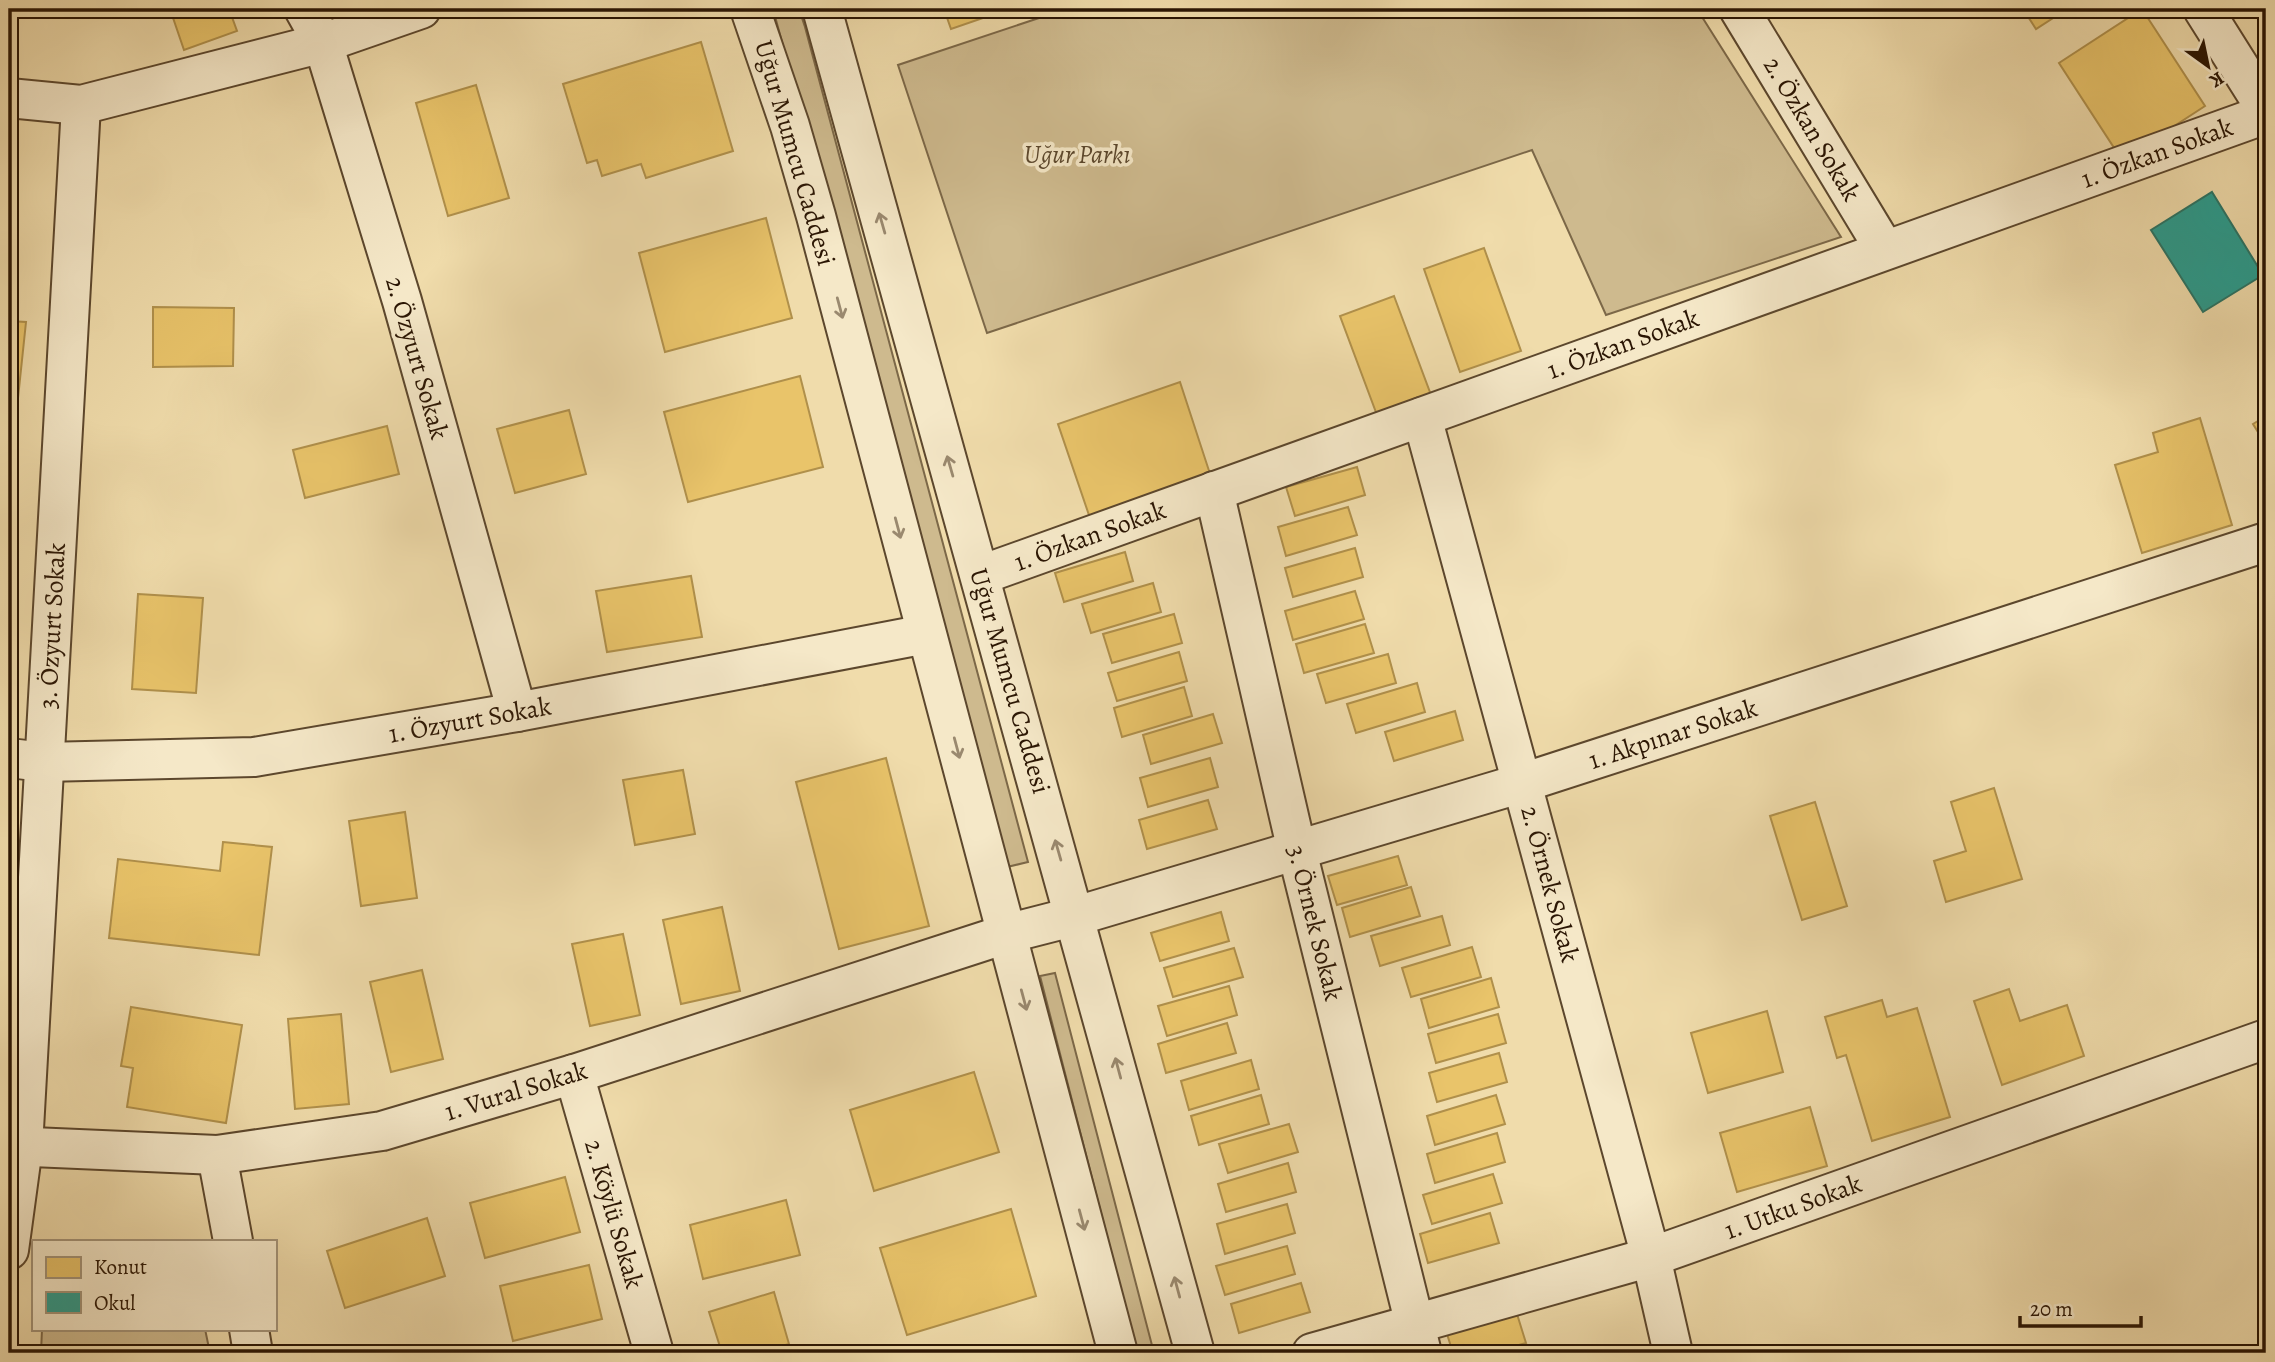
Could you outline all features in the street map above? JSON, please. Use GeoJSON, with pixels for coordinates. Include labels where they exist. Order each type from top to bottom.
{"type":"FeatureCollection","features":[{"type":"Feature","properties":{"kind":"street","name":"2. Özyurt Sokak"},"geometry":{"type":"LineString","coordinates":[[304,9],[323,43],[402,301],[517,712]]}},
{"type":"Feature","properties":{"kind":"street"},"geometry":{"type":"LineString","coordinates":[[9,98],[81,105],[323,43],[421,9]]}},
{"type":"Feature","properties":{"kind":"street","name":"Uğur Mumcu Caddesi"},"geometry":{"type":"LineString","coordinates":[[750,9],[790,126],[816,216],[1118,1353]]}},
{"type":"Feature","properties":{"kind":"street","name":"Uğur Mumcu Caddesi"},"geometry":{"type":"LineString","coordinates":[[822,9],[1076,916],[1195,1353]]}},
{"type":"Feature","properties":{"kind":"street","name":"2. Özkan Sokak"},"geometry":{"type":"LineString","coordinates":[[1739,9],[1885,250]]}},
{"type":"Feature","properties":{"kind":"street"},"geometry":{"type":"LineString","coordinates":[[2203,9],[2266,112]]}},
{"type":"Feature","properties":{"kind":"street","name":"3. Özyurt Sokak"},"geometry":{"type":"LineString","coordinates":[[9,1250],[16,1147],[27,760],[81,105]]}},
{"type":"Feature","properties":{"kind":"street","name":"1. Özkan Sokak"},"geometry":{"type":"LineString","coordinates":[[981,575],[2266,112]]}},
{"type":"Feature","properties":{"kind":"street","name":"2. Örnek Sokak"},"geometry":{"type":"LineString","coordinates":[[1422,417],[1651,1257],[1673,1353]]}},
{"type":"Feature","properties":{"kind":"street","name":"3. Örnek Sokak"},"geometry":{"type":"LineString","coordinates":[[1214,491],[1297,851],[1418,1340]]}},
{"type":"Feature","properties":{"kind":"street","name":"1. Akpınar Sokak"},"geometry":{"type":"LineString","coordinates":[[1076,916],[1522,783],[2266,542]]}},
{"type":"Feature","properties":{"kind":"street","name":"1. Özyurt Sokak"},"geometry":{"type":"LineString","coordinates":[[27,760],[254,757],[517,712],[926,634]]}},
{"type":"Feature","properties":{"kind":"street","name":"1. Vural Sokak"},"geometry":{"type":"LineString","coordinates":[[16,1147],[217,1155],[382,1131],[575,1074],[1006,934],[1076,916]]}},
{"type":"Feature","properties":{"kind":"street","name":"1. Utku Sokak"},"geometry":{"type":"LineString","coordinates":[[1312,1353],[1418,1340],[2266,1038]]}},
{"type":"Feature","properties":{"kind":"street","name":"2. Köylü Sokak"},"geometry":{"type":"LineString","coordinates":[[575,1074],[654,1353]]}},
{"type":"Feature","properties":{"kind":"street"},"geometry":{"type":"LineString","coordinates":[[217,1155],[233,1240]]}},
{"type":"Feature","properties":{"kind":"street"},"geometry":{"type":"LineString","coordinates":[[248,1330],[253,1353]]}},
{"type":"Feature","properties":{"kind":"green space"},"geometry":{"type":"Polygon","coordinates":[[[773,9],[799,9],[805,27],[1028,862],[1007,867],[773,9]]]}},
{"type":"Feature","properties":{"kind":"green space","name":"Uğur Parkı"},"geometry":{"type":"Polygon","coordinates":[[[1066,9],[1697,9],[1841,237],[1606,315],[1532,150],[987,333],[898,65],[1066,9]]]}},
{"type":"Feature","properties":{"kind":"green space"},"geometry":{"type":"Polygon","coordinates":[[[1055,973],[1154,1353],[1137,1353],[1040,976],[1055,973]]]}},
{"type":"Feature","properties":{"kind":"green space"},"geometry":{"type":"Polygon","coordinates":[[[42,1330],[205,1330],[210,1353],[41,1353],[42,1330]]]}},
{"type":"Feature","properties":{"kind":"building: Konut"},"geometry":{"type":"Polygon","coordinates":[[[170,9],[229,9],[237,31],[184,50],[170,9]]]}},
{"type":"Feature","properties":{"kind":"building: Konut"},"geometry":{"type":"Polygon","coordinates":[[[944,9],[1009,9],[951,29],[944,9]]]}},
{"type":"Feature","properties":{"kind":"building: Konut"},"geometry":{"type":"Polygon","coordinates":[[[2023,9],[2067,9],[2036,29],[2023,9]]]}},
{"type":"Feature","properties":{"kind":"building: Konut"},"geometry":{"type":"Polygon","coordinates":[[[2142,9],[2205,106],[2122,160],[2059,63],[2142,9]]]}},
{"type":"Feature","properties":{"kind":"building: Konut"},"geometry":{"type":"Polygon","coordinates":[[[701,42],[733,151],[646,178],[641,164],[602,176],[597,160],[587,163],[563,84],[701,42]]]}},
{"type":"Feature","properties":{"kind":"building: Konut"},"geometry":{"type":"Polygon","coordinates":[[[476,85],[509,198],[448,216],[416,103],[476,85]]]}},
{"type":"Feature","properties":{"kind":"building: Konut"},"geometry":{"type":"Polygon","coordinates":[[[766,218],[792,318],[665,352],[639,253],[766,218]]]}},
{"type":"Feature","properties":{"kind":"building: Konut"},"geometry":{"type":"Polygon","coordinates":[[[1484,248],[1521,351],[1460,372],[1424,269],[1484,248]]]}},
{"type":"Feature","properties":{"kind":"building: Konut"},"geometry":{"type":"Polygon","coordinates":[[[1394,296],[1431,395],[1377,415],[1340,316],[1394,296]]]}},
{"type":"Feature","properties":{"kind":"building: Konut"},"geometry":{"type":"Polygon","coordinates":[[[153,307],[234,308],[233,366],[153,367],[153,307]]]}},
{"type":"Feature","properties":{"kind":"building: Konut"},"geometry":{"type":"Polygon","coordinates":[[[9,321],[26,322],[14,436],[9,436],[9,321]]]}},
{"type":"Feature","properties":{"kind":"building: Konut"},"geometry":{"type":"Polygon","coordinates":[[[800,376],[823,467],[688,502],[664,412],[800,376]]]}},
{"type":"Feature","properties":{"kind":"building: Konut"},"geometry":{"type":"Polygon","coordinates":[[[1180,382],[1213,483],[1092,524],[1058,424],[1180,382]]]}},
{"type":"Feature","properties":{"kind":"building: Konut"},"geometry":{"type":"Polygon","coordinates":[[[569,410],[586,474],[515,493],[497,429],[569,410]]]}},
{"type":"Feature","properties":{"kind":"building: Konut"},"geometry":{"type":"Polygon","coordinates":[[[2266,416],[2266,445],[2253,424],[2266,416]]]}},
{"type":"Feature","properties":{"kind":"building: Konut"},"geometry":{"type":"Polygon","coordinates":[[[2200,418],[2232,525],[2142,553],[2115,465],[2158,452],[2153,433],[2200,418]]]}},
{"type":"Feature","properties":{"kind":"building: Konut"},"geometry":{"type":"Polygon","coordinates":[[[387,426],[399,474],[305,498],[293,450],[387,426]]]}},
{"type":"Feature","properties":{"kind":"building: Konut"},"geometry":{"type":"Polygon","coordinates":[[[1357,467],[1365,495],[1295,516],[1286,487],[1357,467]]]}},
{"type":"Feature","properties":{"kind":"building: Konut"},"geometry":{"type":"Polygon","coordinates":[[[1348,507],[1357,535],[1286,556],[1278,527],[1348,507]]]}},
{"type":"Feature","properties":{"kind":"building: Konut"},"geometry":{"type":"Polygon","coordinates":[[[1355,548],[1363,577],[1293,597],[1285,568],[1355,548]]]}},
{"type":"Feature","properties":{"kind":"building: Konut"},"geometry":{"type":"Polygon","coordinates":[[[1125,552],[1133,581],[1064,602],[1055,573],[1125,552]]]}},
{"type":"Feature","properties":{"kind":"building: Konut"},"geometry":{"type":"Polygon","coordinates":[[[691,576],[702,637],[607,652],[596,591],[691,576]]]}},
{"type":"Feature","properties":{"kind":"building: Konut"},"geometry":{"type":"Polygon","coordinates":[[[1153,583],[1161,612],[1091,633],[1082,604],[1153,583]]]}},
{"type":"Feature","properties":{"kind":"building: Konut"},"geometry":{"type":"Polygon","coordinates":[[[1355,591],[1364,619],[1293,640],[1285,611],[1355,591]]]}},
{"type":"Feature","properties":{"kind":"building: Konut"},"geometry":{"type":"Polygon","coordinates":[[[138,594],[203,598],[196,693],[132,689],[138,594]]]}},
{"type":"Feature","properties":{"kind":"building: Konut"},"geometry":{"type":"Polygon","coordinates":[[[1174,614],[1182,643],[1112,663],[1103,634],[1174,614]]]}},
{"type":"Feature","properties":{"kind":"building: Konut"},"geometry":{"type":"Polygon","coordinates":[[[1365,624],[1374,653],[1304,673],[1296,644],[1365,624]]]}},
{"type":"Feature","properties":{"kind":"building: Konut"},"geometry":{"type":"Polygon","coordinates":[[[1179,652],[1187,681],[1117,701],[1108,673],[1179,652]]]}},
{"type":"Feature","properties":{"kind":"building: Konut"},"geometry":{"type":"Polygon","coordinates":[[[1388,654],[1396,683],[1326,703],[1317,674],[1388,654]]]}},
{"type":"Feature","properties":{"kind":"building: Konut"},"geometry":{"type":"Polygon","coordinates":[[[1417,683],[1425,712],[1356,733],[1347,704],[1417,683]]]}},
{"type":"Feature","properties":{"kind":"building: Konut"},"geometry":{"type":"Polygon","coordinates":[[[1184,687],[1192,716],[1122,737],[1114,708],[1184,687]]]}},
{"type":"Feature","properties":{"kind":"building: Konut"},"geometry":{"type":"Polygon","coordinates":[[[1455,711],[1463,740],[1394,761],[1385,732],[1455,711]]]}},
{"type":"Feature","properties":{"kind":"building: Konut"},"geometry":{"type":"Polygon","coordinates":[[[1213,714],[1222,743],[1151,764],[1143,735],[1213,714]]]}},
{"type":"Feature","properties":{"kind":"building: Konut"},"geometry":{"type":"Polygon","coordinates":[[[886,758],[929,926],[839,949],[796,782],[886,758]]]}},
{"type":"Feature","properties":{"kind":"building: Konut"},"geometry":{"type":"Polygon","coordinates":[[[1210,758],[1218,787],[1148,807],[1140,778],[1210,758]]]}},
{"type":"Feature","properties":{"kind":"building: Konut"},"geometry":{"type":"Polygon","coordinates":[[[683,770],[695,834],[635,845],[623,780],[683,770]]]}},
{"type":"Feature","properties":{"kind":"building: Konut"},"geometry":{"type":"Polygon","coordinates":[[[1994,788],[2022,879],[1946,902],[1934,861],[1966,851],[1951,802],[1994,788]]]}},
{"type":"Feature","properties":{"kind":"building: Konut"},"geometry":{"type":"Polygon","coordinates":[[[1208,800],[1217,829],[1147,849],[1139,820],[1208,800]]]}},
{"type":"Feature","properties":{"kind":"building: Konut"},"geometry":{"type":"Polygon","coordinates":[[[1815,802],[1847,906],[1802,920],[1770,816],[1815,802]]]}},
{"type":"Feature","properties":{"kind":"building: Konut"},"geometry":{"type":"Polygon","coordinates":[[[405,812],[417,898],[361,906],[349,821],[405,812]]]}},
{"type":"Feature","properties":{"kind":"building: Konut"},"geometry":{"type":"Polygon","coordinates":[[[223,842],[272,847],[259,955],[109,938],[118,859],[220,871],[223,842]]]}},
{"type":"Feature","properties":{"kind":"building: Konut"},"geometry":{"type":"Polygon","coordinates":[[[1398,856],[1407,885],[1337,905],[1328,876],[1398,856]]]}},
{"type":"Feature","properties":{"kind":"building: Konut"},"geometry":{"type":"Polygon","coordinates":[[[1411,887],[1420,916],[1350,937],[1342,908],[1411,887]]]}},
{"type":"Feature","properties":{"kind":"building: Konut"},"geometry":{"type":"Polygon","coordinates":[[[722,907],[740,991],[681,1004],[663,920],[722,907]]]}},
{"type":"Feature","properties":{"kind":"building: Konut"},"geometry":{"type":"Polygon","coordinates":[[[1221,912],[1229,941],[1160,961],[1151,933],[1221,912]]]}},
{"type":"Feature","properties":{"kind":"building: Konut"},"geometry":{"type":"Polygon","coordinates":[[[1442,916],[1450,945],[1380,966],[1371,936],[1442,916]]]}},
{"type":"Feature","properties":{"kind":"building: Konut"},"geometry":{"type":"Polygon","coordinates":[[[623,934],[640,1015],[590,1026],[572,944],[623,934]]]}},
{"type":"Feature","properties":{"kind":"building: Konut"},"geometry":{"type":"Polygon","coordinates":[[[1472,947],[1481,977],[1411,997],[1402,968],[1472,947]]]}},
{"type":"Feature","properties":{"kind":"building: Konut"},"geometry":{"type":"Polygon","coordinates":[[[1234,948],[1243,977],[1173,997],[1164,968],[1234,948]]]}},
{"type":"Feature","properties":{"kind":"building: Konut"},"geometry":{"type":"Polygon","coordinates":[[[422,970],[443,1059],[391,1072],[370,982],[422,970]]]}},
{"type":"Feature","properties":{"kind":"building: Konut"},"geometry":{"type":"Polygon","coordinates":[[[1491,978],[1499,1007],[1429,1028],[1421,999],[1491,978]]]}},
{"type":"Feature","properties":{"kind":"building: Konut"},"geometry":{"type":"Polygon","coordinates":[[[1229,986],[1237,1015],[1167,1036],[1158,1006],[1229,986]]]}},
{"type":"Feature","properties":{"kind":"building: Konut"},"geometry":{"type":"Polygon","coordinates":[[[2009,989],[2020,1021],[2067,1005],[2084,1056],[2002,1085],[1974,1001],[2009,989]]]}},
{"type":"Feature","properties":{"kind":"building: Konut"},"geometry":{"type":"Polygon","coordinates":[[[1882,1000],[1887,1017],[1917,1008],[1950,1117],[1872,1141],[1846,1055],[1837,1058],[1825,1017],[1882,1000]]]}},
{"type":"Feature","properties":{"kind":"building: Konut"},"geometry":{"type":"Polygon","coordinates":[[[131,1007],[242,1025],[226,1123],[127,1107],[133,1068],[121,1066],[131,1007]]]}},
{"type":"Feature","properties":{"kind":"building: Konut"},"geometry":{"type":"Polygon","coordinates":[[[1767,1011],[1783,1072],[1708,1093],[1691,1033],[1767,1011]]]}},
{"type":"Feature","properties":{"kind":"building: Konut"},"geometry":{"type":"Polygon","coordinates":[[[341,1014],[349,1104],[295,1109],[288,1019],[341,1014]]]}},
{"type":"Feature","properties":{"kind":"building: Konut"},"geometry":{"type":"Polygon","coordinates":[[[1498,1014],[1506,1043],[1436,1063],[1428,1034],[1498,1014]]]}},
{"type":"Feature","properties":{"kind":"building: Konut"},"geometry":{"type":"Polygon","coordinates":[[[1227,1023],[1236,1053],[1166,1073],[1158,1044],[1227,1023]]]}},
{"type":"Feature","properties":{"kind":"building: Konut"},"geometry":{"type":"Polygon","coordinates":[[[1499,1053],[1507,1082],[1437,1102],[1429,1073],[1499,1053]]]}},
{"type":"Feature","properties":{"kind":"building: Konut"},"geometry":{"type":"Polygon","coordinates":[[[1251,1060],[1259,1089],[1189,1110],[1181,1081],[1251,1060]]]}},
{"type":"Feature","properties":{"kind":"building: Konut"},"geometry":{"type":"Polygon","coordinates":[[[974,1072],[999,1152],[874,1191],[850,1110],[974,1072]]]}},
{"type":"Feature","properties":{"kind":"building: Konut"},"geometry":{"type":"Polygon","coordinates":[[[1261,1095],[1269,1124],[1199,1145],[1191,1116],[1261,1095]]]}},
{"type":"Feature","properties":{"kind":"building: Konut"},"geometry":{"type":"Polygon","coordinates":[[[1496,1095],[1505,1124],[1435,1145],[1427,1116],[1496,1095]]]}},
{"type":"Feature","properties":{"kind":"building: Konut"},"geometry":{"type":"Polygon","coordinates":[[[1810,1107],[1827,1166],[1737,1192],[1720,1133],[1810,1107]]]}},
{"type":"Feature","properties":{"kind":"building: Konut"},"geometry":{"type":"Polygon","coordinates":[[[1289,1124],[1298,1152],[1228,1173],[1219,1144],[1289,1124]]]}},
{"type":"Feature","properties":{"kind":"building: Konut"},"geometry":{"type":"Polygon","coordinates":[[[1497,1133],[1505,1162],[1435,1183],[1427,1154],[1497,1133]]]}},
{"type":"Feature","properties":{"kind":"building: Konut"},"geometry":{"type":"Polygon","coordinates":[[[1288,1163],[1296,1192],[1226,1212],[1218,1184],[1288,1163]]]}},
{"type":"Feature","properties":{"kind":"building: Konut"},"geometry":{"type":"Polygon","coordinates":[[[1493,1174],[1502,1203],[1432,1224],[1423,1195],[1493,1174]]]}},
{"type":"Feature","properties":{"kind":"building: Konut"},"geometry":{"type":"Polygon","coordinates":[[[565,1177],[580,1232],[485,1258],[470,1203],[565,1177]]]}},
{"type":"Feature","properties":{"kind":"building: Konut"},"geometry":{"type":"Polygon","coordinates":[[[786,1200],[800,1255],[703,1279],[690,1225],[786,1200]]]}},
{"type":"Feature","properties":{"kind":"building: Konut"},"geometry":{"type":"Polygon","coordinates":[[[1287,1204],[1295,1233],[1225,1254],[1217,1224],[1287,1204]]]}},
{"type":"Feature","properties":{"kind":"building: Konut"},"geometry":{"type":"Polygon","coordinates":[[[1011,1209],[1036,1296],[907,1335],[880,1248],[1011,1209]]]}},
{"type":"Feature","properties":{"kind":"building: Konut"},"geometry":{"type":"Polygon","coordinates":[[[1490,1213],[1499,1243],[1428,1263],[1420,1234],[1490,1213]]]}},
{"type":"Feature","properties":{"kind":"building: Konut"},"geometry":{"type":"Polygon","coordinates":[[[427,1218],[445,1276],[345,1308],[327,1251],[427,1218]]]}},
{"type":"Feature","properties":{"kind":"building: Konut"},"geometry":{"type":"Polygon","coordinates":[[[1287,1246],[1295,1274],[1225,1295],[1216,1266],[1287,1246]]]}},
{"type":"Feature","properties":{"kind":"building: Konut"},"geometry":{"type":"Polygon","coordinates":[[[589,1265],[602,1319],[513,1341],[500,1286],[589,1265]]]}},
{"type":"Feature","properties":{"kind":"building: Konut"},"geometry":{"type":"Polygon","coordinates":[[[1301,1283],[1310,1312],[1239,1333],[1231,1304],[1301,1283]]]}},
{"type":"Feature","properties":{"kind":"building: Konut"},"geometry":{"type":"Polygon","coordinates":[[[774,1292],[789,1344],[758,1353],[722,1353],[709,1312],[774,1292]]]}},
{"type":"Feature","properties":{"kind":"building: Konut"},"geometry":{"type":"Polygon","coordinates":[[[1517,1314],[1526,1343],[1490,1353],[1453,1353],[1447,1334],[1517,1314]]]}},
{"type":"Feature","properties":{"kind":"building: Okul"},"geometry":{"type":"Polygon","coordinates":[[[2212,192],[2263,275],[2203,312],[2151,230],[2212,192]]]}}]}
